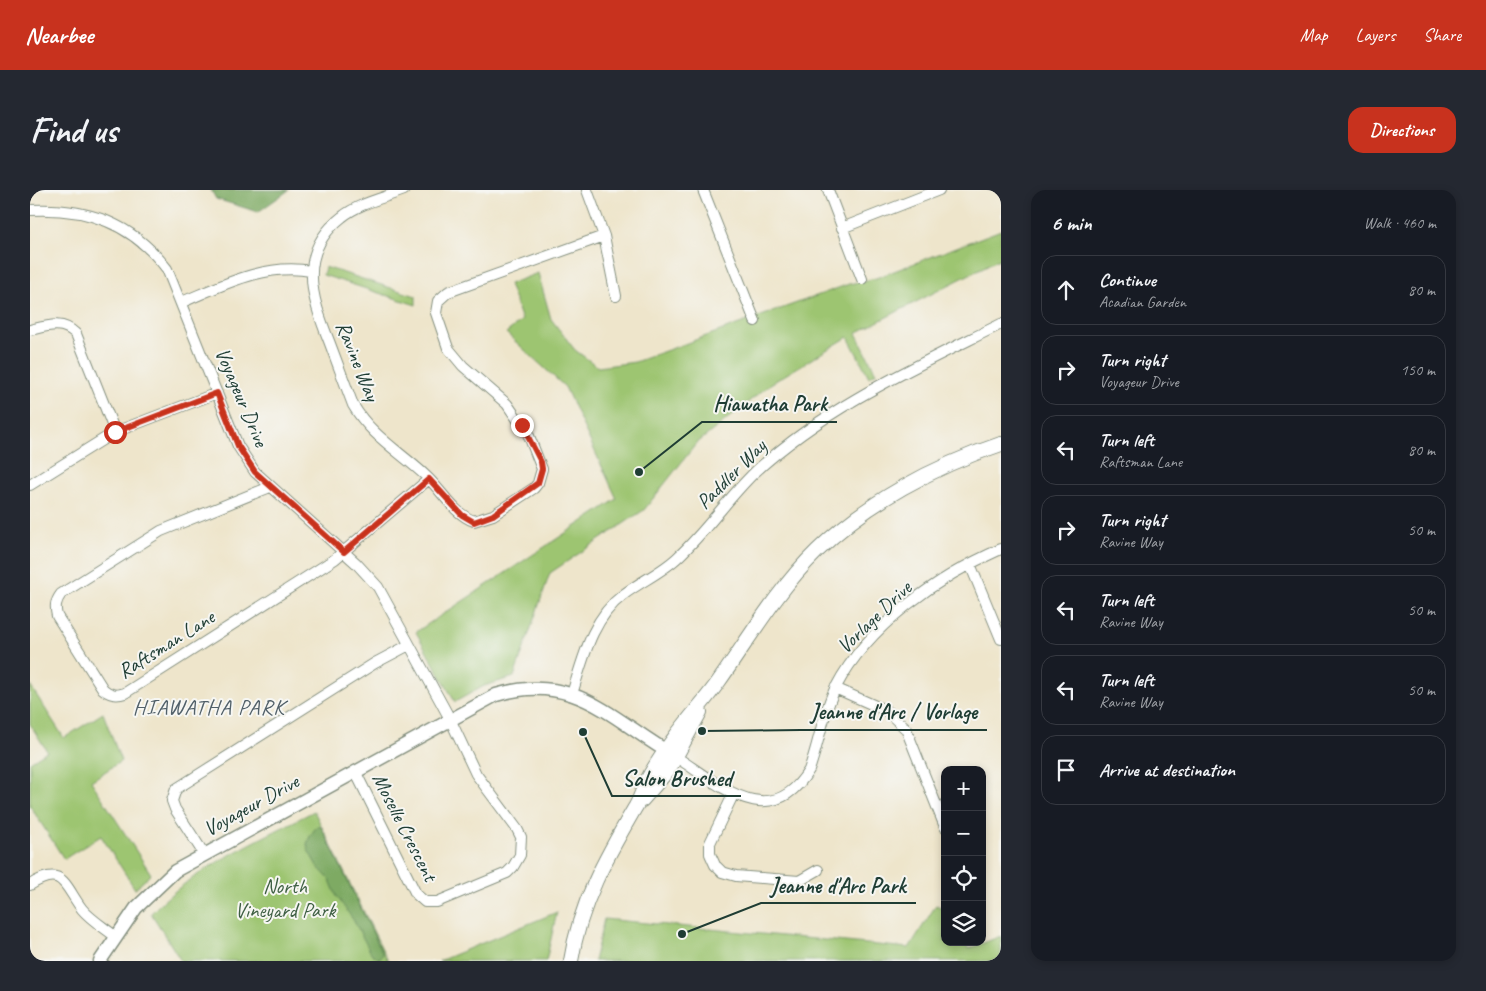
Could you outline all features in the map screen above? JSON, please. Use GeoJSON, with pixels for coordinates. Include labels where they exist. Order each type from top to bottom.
{"type":"FeatureCollection","features":[{"type":"Feature","properties":{"kind":"main road"},"geometry":{"type":"LineString","coordinates":[[571,961],[578,924],[585,903],[612,845],[638,804],[645,784],[693,728],[705,700],[776,600],[817,551],[862,516],[910,484],[942,466],[1001,444]]}},
{"type":"Feature","properties":{"kind":"street","name":"Ravine Way"},"geometry":{"type":"LineString","coordinates":[[404,190],[363,205],[342,216],[322,239],[314,255],[311,271],[314,301],[357,412],[372,431],[429,479],[462,515],[474,522],[493,515],[534,488],[538,483],[542,469],[529,436],[507,404],[463,366],[448,348],[436,313],[440,298],[448,292],[604,236]]}},
{"type":"Feature","properties":{"kind":"street"},"geometry":{"type":"LineString","coordinates":[[586,190],[604,236],[616,296]]}},
{"type":"Feature","properties":{"kind":"street"},"geometry":{"type":"LineString","coordinates":[[703,190],[755,321]]}},
{"type":"Feature","properties":{"kind":"street"},"geometry":{"type":"LineString","coordinates":[[828,190],[862,278]]}},
{"type":"Feature","properties":{"kind":"street"},"geometry":{"type":"LineString","coordinates":[[842,228],[939,190]]}},
{"type":"Feature","properties":{"kind":"street","name":"Voyageur Drive"},"geometry":{"type":"LineString","coordinates":[[30,210],[76,213],[118,225],[152,249],[172,278],[238,446],[255,472],[344,552],[378,587],[450,719]]}},
{"type":"Feature","properties":{"kind":"street"},"geometry":{"type":"LineString","coordinates":[[182,302],[257,273],[284,269],[311,271]]}},
{"type":"Feature","properties":{"kind":"street"},"geometry":{"type":"LineString","coordinates":[[30,330],[55,324],[64,325],[76,334],[115,432]]}},
{"type":"Feature","properties":{"kind":"street","name":"Paddler Way"},"geometry":{"type":"LineString","coordinates":[[572,694],[591,637],[607,610],[624,594],[680,556],[721,507],[756,472],[808,429],[841,407],[1001,324]]}},
{"type":"Feature","properties":{"kind":"street"},"geometry":{"type":"LineString","coordinates":[[30,485],[115,432],[217,393]]}},
{"type":"Feature","properties":{"kind":"street","name":"Raftsman Lane"},"geometry":{"type":"LineString","coordinates":[[270,486],[161,531],[62,594],[55,607],[56,616],[103,689],[114,695],[125,693],[344,552],[429,479]]}},
{"type":"Feature","properties":{"kind":"street","name":"Vorlage Drive"},"geometry":{"type":"LineString","coordinates":[[671,754],[733,795],[746,800],[766,801],[787,794],[803,780],[812,760],[835,688],[853,661],[887,624],[931,588],[970,564],[1001,550]]}},
{"type":"Feature","properties":{"kind":"street"},"geometry":{"type":"LineString","coordinates":[[970,564],[1001,639]]}},
{"type":"Feature","properties":{"kind":"street"},"geometry":{"type":"LineString","coordinates":[[204,854],[174,809],[172,801],[176,789],[375,663],[409,645]]}},
{"type":"Feature","properties":{"kind":"street","name":"Voyageur Drive"},"geometry":{"type":"LineString","coordinates":[[100,961],[132,913],[152,891],[175,872],[204,854],[450,719],[486,700],[507,692],[537,687],[572,694],[604,710],[671,754]]}},
{"type":"Feature","properties":{"kind":"street"},"geometry":{"type":"LineString","coordinates":[[835,688],[887,711],[906,729],[941,817]]}},
{"type":"Feature","properties":{"kind":"street","name":"Moselle Crescent"},"geometry":{"type":"LineString","coordinates":[[355,771],[416,894],[425,902],[437,902],[507,873],[518,860],[521,849],[520,838],[512,821],[476,774],[450,719]]}},
{"type":"Feature","properties":{"kind":"street"},"geometry":{"type":"LineString","coordinates":[[733,795],[710,843],[710,854],[715,865],[722,872],[736,876],[799,881],[818,870]]}},
{"type":"Feature","properties":{"kind":"street"},"geometry":{"type":"LineString","coordinates":[[30,885],[44,876],[50,875],[61,878],[87,913],[116,937]]}},
{"type":"Feature","properties":{"kind":"green space"},"geometry":{"type":"Polygon","coordinates":[[[211,190],[289,190],[258,212],[216,199],[211,190]]]}},
{"type":"Feature","properties":{"kind":"green space"},"geometry":{"type":"Polygon","coordinates":[[[1001,230],[1001,258],[856,333],[876,373],[869,377],[848,337],[772,383],[696,444],[644,510],[550,573],[514,677],[484,686],[455,702],[416,632],[617,499],[565,387],[506,333],[522,320],[509,284],[538,273],[551,319],[575,350],[598,367],[635,362],[849,284],[876,278],[1001,230]]]}},
{"type":"Feature","properties":{"kind":"green space"},"geometry":{"type":"Polygon","coordinates":[[[325,267],[416,296],[416,305],[323,275],[325,267]]]}},
{"type":"Feature","properties":{"kind":"green space"},"geometry":{"type":"Polygon","coordinates":[[[30,685],[64,738],[103,713],[121,761],[91,781],[151,874],[135,889],[101,836],[64,859],[30,806],[30,762],[47,751],[30,724],[30,685]]]}},
{"type":"Feature","properties":{"kind":"green space","name":"North Vineyard Park"},"geometry":{"type":"Polygon","coordinates":[[[314,811],[388,961],[181,961],[151,913],[168,897],[207,868],[314,811]]]}},
{"type":"Feature","properties":{"kind":"green space"},"geometry":{"type":"Polygon","coordinates":[[[317,826],[321,826],[383,954],[379,959],[371,953],[354,921],[336,895],[330,880],[317,866],[308,850],[307,844],[310,836],[317,826]]]}},
{"type":"Feature","properties":{"kind":"green space"},"geometry":{"type":"Polygon","coordinates":[[[936,905],[941,907],[941,946],[967,946],[968,949],[976,946],[986,946],[986,942],[1001,936],[1001,961],[594,961],[604,919],[909,948],[936,905]]]}},
{"type":"Feature","properties":{"kind":"green space"},"geometry":{"type":"Polygon","coordinates":[[[557,912],[546,961],[439,961],[557,912]]]}},
{"type":"Feature","properties":{"kind":"place","name":"Hiawatha Park"},"geometry":{"type":"Point","coordinates":[639,472]}},
{"type":"Feature","properties":{"kind":"place","name":"Jeanne d'Arc / Vorlage"},"geometry":{"type":"Point","coordinates":[702,731]}},
{"type":"Feature","properties":{"kind":"place","name":"Salon Brushed"},"geometry":{"type":"Point","coordinates":[583,732]}},
{"type":"Feature","properties":{"kind":"place","name":"Jeanne d'Arc Park"},"geometry":{"type":"Point","coordinates":[682,934]}},
{"type":"Feature","properties":{"kind":"district","name":"HIAWATHA PARK"},"geometry":{"type":"Point","coordinates":[209,706]}},
{"type":"Feature","properties":{"kind":"route"},"geometry":{"type":"LineString","coordinates":[[115,432],[217,393],[238,446],[255,472],[344,552],[429,479],[462,515],[474,522],[484,520],[493,515],[534,488],[541,476],[541,462],[522,425]]}}]}
